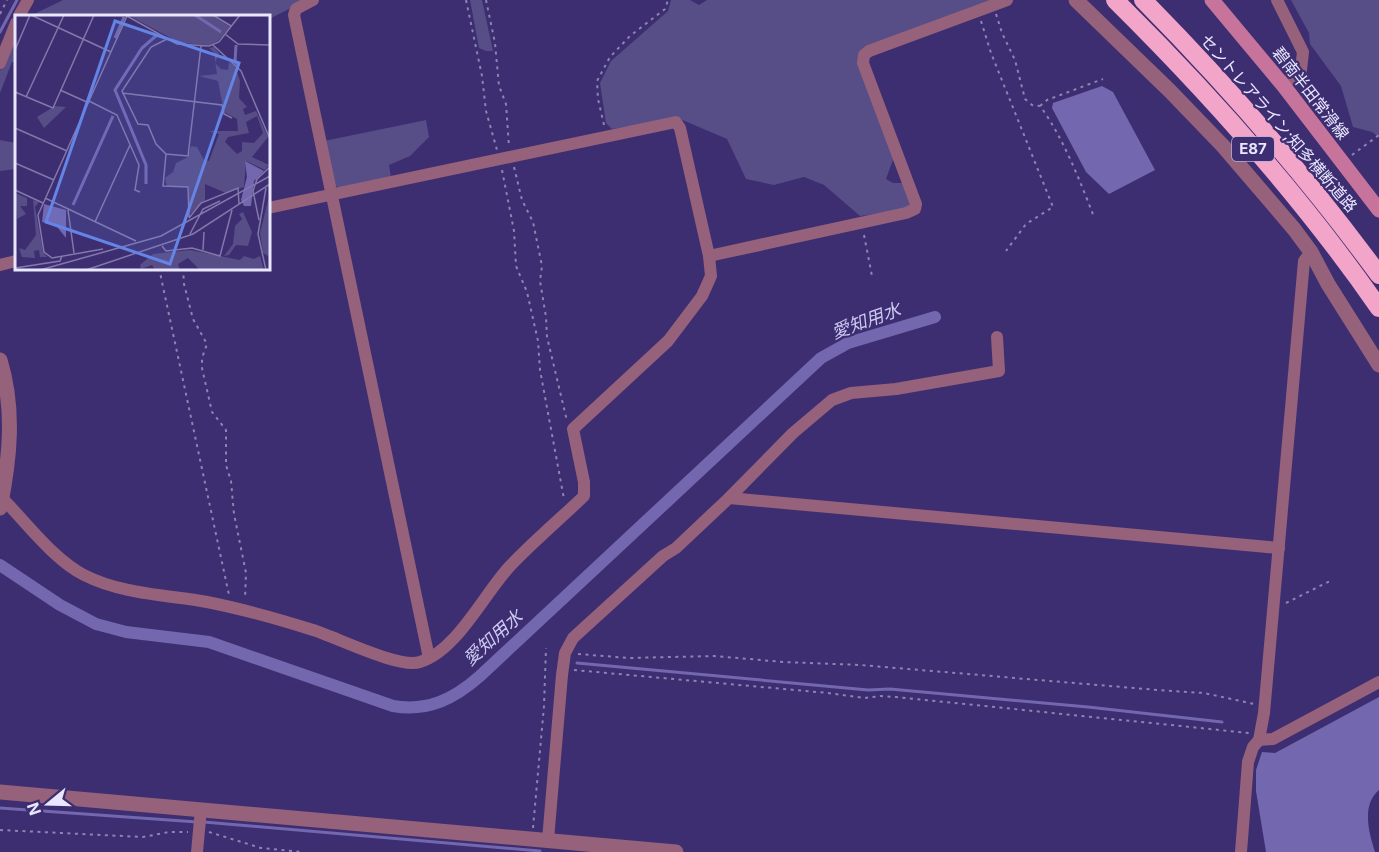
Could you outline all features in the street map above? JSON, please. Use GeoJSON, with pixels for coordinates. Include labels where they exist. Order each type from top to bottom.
{"type":"FeatureCollection","features":[{"type":"Feature","properties":{"kind":"highway","name":"E87"},"geometry":{"type":"LineString","coordinates":[[1115,0],[1179,64],[1262,158],[1312,219],[1379,308]]}},
{"type":"Feature","properties":{"kind":"highway","name":"セントレアライン;知多横断道路"},"geometry":{"type":"LineString","coordinates":[[1143,0],[1236,99],[1326,205],[1379,275]]}},
{"type":"Feature","properties":{"kind":"main road","name":"碧南半田常滑線"},"geometry":{"type":"LineString","coordinates":[[1212,0],[1283,85],[1379,210]]}},
{"type":"Feature","properties":{"kind":"street"},"geometry":{"type":"LineString","coordinates":[[20,15],[28,0]]}},
{"type":"Feature","properties":{"kind":"street"},"geometry":{"type":"LineString","coordinates":[[314,0],[296,9],[294,15],[429,658]]}},
{"type":"Feature","properties":{"kind":"street"},"geometry":{"type":"LineString","coordinates":[[709,256],[906,213],[916,206],[863,63],[864,55],[869,51],[1007,0]]}},
{"type":"Feature","properties":{"kind":"street"},"geometry":{"type":"LineString","coordinates":[[1076,0],[1193,115],[1255,183],[1311,252],[1328,284],[1379,365]]}},
{"type":"Feature","properties":{"kind":"street"},"geometry":{"type":"LineString","coordinates":[[1277,0],[1303,52],[1301,70],[1283,85]]}},
{"type":"Feature","properties":{"kind":"street"},"geometry":{"type":"LineString","coordinates":[[0,63],[15,25]]}},
{"type":"Feature","properties":{"kind":"street"},"geometry":{"type":"LineString","coordinates":[[0,360],[9,397],[10,423],[9,453],[1,503],[59,558],[86,576],[139,592],[238,608],[315,630],[396,660],[419,663],[442,651],[482,606],[499,579],[513,563],[584,496],[585,490],[573,429],[668,341],[702,296],[711,276],[709,256],[677,122],[270,208]]}},
{"type":"Feature","properties":{"kind":"street"},"geometry":{"type":"LineString","coordinates":[[1240,852],[1248,762],[1253,747],[1260,737],[1265,707],[1304,261],[1311,252]]}},
{"type":"Feature","properties":{"kind":"street"},"geometry":{"type":"LineString","coordinates":[[0,265],[15,261]]}},
{"type":"Feature","properties":{"kind":"street"},"geometry":{"type":"LineString","coordinates":[[549,843],[563,669],[565,652],[573,638],[663,556],[676,548],[793,433],[832,400],[851,393],[896,389],[999,371],[997,338]]}},
{"type":"Feature","properties":{"kind":"street"},"geometry":{"type":"LineString","coordinates":[[729,498],[1279,548]]}},
{"type":"Feature","properties":{"kind":"street"},"geometry":{"type":"LineString","coordinates":[[1260,737],[1273,739],[1379,682]]}},
{"type":"Feature","properties":{"kind":"street"},"geometry":{"type":"LineString","coordinates":[[0,792],[549,843],[676,852]]}},
{"type":"Feature","properties":{"kind":"street"},"geometry":{"type":"LineString","coordinates":[[197,852],[201,809]]}},
{"type":"Feature","properties":{"kind":"path"},"geometry":{"type":"LineString","coordinates":[[0,14],[7,0]]}},
{"type":"Feature","properties":{"kind":"path"},"geometry":{"type":"LineString","coordinates":[[466,0],[482,76],[486,111],[533,222],[542,266],[540,281],[547,337],[565,418],[573,429]]}},
{"type":"Feature","properties":{"kind":"path"},"geometry":{"type":"LineString","coordinates":[[486,0],[495,43],[499,86],[506,104],[505,158],[516,266],[527,292],[538,341],[540,370],[567,514]]}},
{"type":"Feature","properties":{"kind":"path"},"geometry":{"type":"LineString","coordinates":[[606,136],[598,99],[597,81],[616,49],[665,9],[668,0]]}},
{"type":"Feature","properties":{"kind":"path"},"geometry":{"type":"LineString","coordinates":[[993,5],[1002,33],[1015,60],[1025,99],[1032,105],[1040,106],[1047,100],[1103,78]]}},
{"type":"Feature","properties":{"kind":"path"},"geometry":{"type":"LineString","coordinates":[[977,11],[1053,207],[1026,224],[1006,251]]}},
{"type":"Feature","properties":{"kind":"path"},"geometry":{"type":"LineString","coordinates":[[1040,106],[1077,171],[1094,217]]}},
{"type":"Feature","properties":{"kind":"path"},"geometry":{"type":"LineString","coordinates":[[1350,156],[1379,135]]}},
{"type":"Feature","properties":{"kind":"path"},"geometry":{"type":"LineString","coordinates":[[862,221],[872,276]]}},
{"type":"Feature","properties":{"kind":"path"},"geometry":{"type":"LineString","coordinates":[[159,270],[238,608]]}},
{"type":"Feature","properties":{"kind":"path"},"geometry":{"type":"LineString","coordinates":[[183,270],[184,284],[194,319],[207,344],[202,363],[212,412],[226,430],[227,471],[231,481],[234,514],[246,573],[238,608]]}},
{"type":"Feature","properties":{"kind":"path"},"geometry":{"type":"LineString","coordinates":[[1274,605],[1286,603],[1332,580]]}},
{"type":"Feature","properties":{"kind":"path"},"geometry":{"type":"LineString","coordinates":[[546,648],[544,706],[549,843]]}},
{"type":"Feature","properties":{"kind":"path"},"geometry":{"type":"LineString","coordinates":[[565,652],[629,658],[714,656],[784,662],[861,664],[1204,693],[1265,707]]}},
{"type":"Feature","properties":{"kind":"path"},"geometry":{"type":"LineString","coordinates":[[563,669],[865,698],[896,697],[1260,737]]}},
{"type":"Feature","properties":{"kind":"path"},"geometry":{"type":"LineString","coordinates":[[0,830],[143,837],[170,832],[206,832],[261,848],[302,852]]}},
{"type":"Feature","properties":{"kind":"shaded area"},"geometry":{"type":"Polygon","coordinates":[[[63,0],[307,0],[270,18],[270,15],[32,15],[63,0]]]}},
{"type":"Feature","properties":{"kind":"shaded area"},"geometry":{"type":"Polygon","coordinates":[[[470,0],[482,0],[493,51],[479,48],[470,0]]]}},
{"type":"Feature","properties":{"kind":"shaded area"},"geometry":{"type":"Polygon","coordinates":[[[671,0],[690,0],[699,5],[707,0],[997,0],[861,55],[894,157],[886,179],[893,183],[904,183],[912,205],[898,211],[860,216],[824,185],[804,177],[774,185],[746,179],[727,139],[680,119],[612,129],[606,123],[600,83],[611,61],[668,11],[671,0]]]}},
{"type":"Feature","properties":{"kind":"shaded area"},"geometry":{"type":"Polygon","coordinates":[[[1291,0],[1379,0],[1379,137],[1372,132],[1353,127],[1341,86],[1310,44],[1309,33],[1291,0]]]}},
{"type":"Feature","properties":{"kind":"shaded area"},"geometry":{"type":"Polygon","coordinates":[[[15,35],[15,62],[12,62],[0,93],[0,71],[15,35]]]}},
{"type":"Feature","properties":{"kind":"shaded area"},"geometry":{"type":"Polygon","coordinates":[[[1102,86],[1113,92],[1155,170],[1109,194],[1086,172],[1052,108],[1053,103],[1102,86]]]}},
{"type":"Feature","properties":{"kind":"shaded area"},"geometry":{"type":"Polygon","coordinates":[[[426,120],[429,137],[410,156],[389,165],[391,177],[346,188],[337,187],[332,181],[324,141],[426,120]]]}},
{"type":"Feature","properties":{"kind":"shaded area"},"geometry":{"type":"Polygon","coordinates":[[[0,140],[15,143],[15,169],[0,171],[0,140]]]}},
{"type":"Feature","properties":{"kind":"shaded area"},"geometry":{"type":"Polygon","coordinates":[[[1379,697],[1379,790],[1373,796],[1368,811],[1375,852],[1266,852],[1256,791],[1256,770],[1262,752],[1275,753],[1379,697]]]}},
{"type":"Feature","properties":{"kind":"waterway"},"geometry":{"type":"LineString","coordinates":[[0,32],[17,0]]}},
{"type":"Feature","properties":{"kind":"waterway","name":"愛知用水"},"geometry":{"type":"LineString","coordinates":[[0,565],[60,605],[96,624],[126,632],[209,642],[393,706],[429,705],[450,697],[480,676],[821,358],[848,343],[935,317]]}},
{"type":"Feature","properties":{"kind":"waterway"},"geometry":{"type":"LineString","coordinates":[[577,663],[868,690],[890,689],[1088,707],[1222,722]]}},
{"type":"Feature","properties":{"kind":"waterway"},"geometry":{"type":"LineString","coordinates":[[0,808],[197,822]]}},
{"type":"Feature","properties":{"kind":"waterway"},"geometry":{"type":"LineString","coordinates":[[204,822],[540,851]]}}]}
